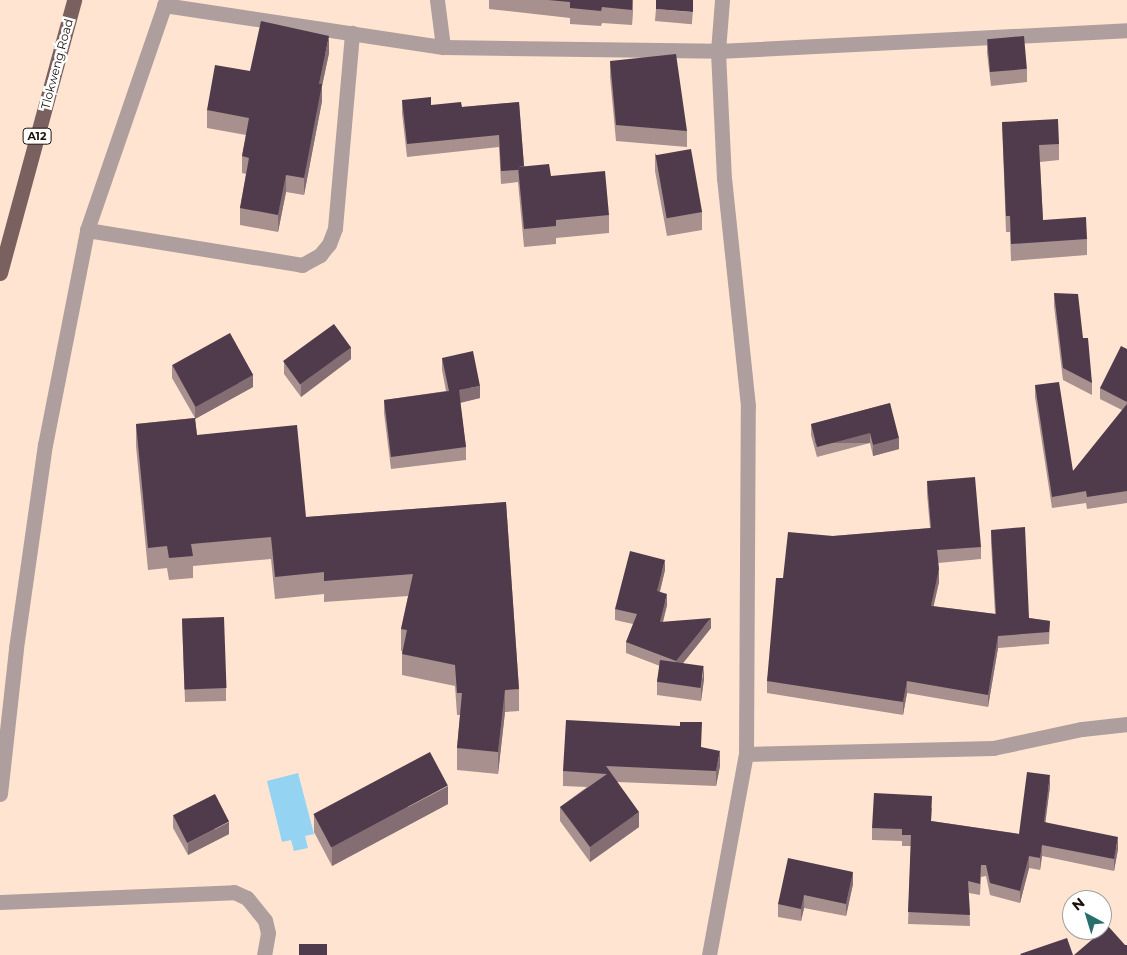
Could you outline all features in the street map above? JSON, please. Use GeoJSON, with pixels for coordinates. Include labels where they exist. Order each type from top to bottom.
{"type":"FeatureCollection","features":[{"type":"Feature","properties":{"kind":"main road","name":"Tlokweng Road"},"geometry":{"type":"LineString","coordinates":[[0,273],[74,0]]}},
{"type":"Feature","properties":{"kind":"street"},"geometry":{"type":"LineString","coordinates":[[437,0],[443,47]]}},
{"type":"Feature","properties":{"kind":"street"},"geometry":{"type":"LineString","coordinates":[[709,955],[746,754],[748,406],[724,180],[718,51],[722,0]]}},
{"type":"Feature","properties":{"kind":"street"},"geometry":{"type":"LineString","coordinates":[[0,794],[16,648],[45,445],[87,230],[165,2],[443,47],[718,51],[1127,30]]}},
{"type":"Feature","properties":{"kind":"street"},"geometry":{"type":"LineString","coordinates":[[87,230],[302,265],[320,255],[329,244],[335,228],[352,33]]}},
{"type":"Feature","properties":{"kind":"street"},"geometry":{"type":"LineString","coordinates":[[746,754],[993,748],[1082,729],[1127,724]]}},
{"type":"Feature","properties":{"kind":"street"},"geometry":{"type":"LineString","coordinates":[[0,902],[234,892],[247,898],[265,920],[268,933],[264,955]]}},
{"type":"Feature","properties":{"kind":"water"},"geometry":{"type":"Polygon","coordinates":[[[298,773],[314,834],[305,836],[308,848],[294,851],[291,840],[282,842],[267,781],[298,773]]]}},
{"type":"Feature","properties":{"kind":"building"},"geometry":{"type":"Polygon","coordinates":[[[548,0],[632,0],[632,10],[602,7],[601,11],[570,8],[570,2],[548,0]]]}},
{"type":"Feature","properties":{"kind":"building"},"geometry":{"type":"Polygon","coordinates":[[[656,0],[693,0],[693,12],[656,9],[656,0]]]}},
{"type":"Feature","properties":{"kind":"building"},"geometry":{"type":"Polygon","coordinates":[[[261,21],[329,36],[319,84],[322,84],[304,178],[286,175],[278,215],[240,208],[249,158],[242,156],[249,118],[207,110],[215,65],[250,71],[261,21]]]}},
{"type":"Feature","properties":{"kind":"building"},"geometry":{"type":"Polygon","coordinates":[[[1024,36],[1027,69],[990,72],[987,39],[1024,36]]]}},
{"type":"Feature","properties":{"kind":"building"},"geometry":{"type":"Polygon","coordinates":[[[676,54],[687,131],[616,125],[610,61],[676,54]]]}},
{"type":"Feature","properties":{"kind":"building"},"geometry":{"type":"Polygon","coordinates":[[[431,97],[431,105],[461,102],[462,107],[519,102],[524,166],[518,167],[518,170],[501,171],[499,135],[407,144],[402,100],[431,97]]]}},
{"type":"Feature","properties":{"kind":"building"},"geometry":{"type":"Polygon","coordinates":[[[1058,119],[1059,144],[1039,145],[1043,220],[1086,217],[1087,239],[1011,244],[1010,216],[1006,216],[1002,122],[1058,119]]]}},
{"type":"Feature","properties":{"kind":"building"},"geometry":{"type":"Polygon","coordinates":[[[691,149],[702,212],[667,218],[656,155],[691,149]]]}},
{"type":"Feature","properties":{"kind":"building"},"geometry":{"type":"Polygon","coordinates":[[[549,164],[551,176],[605,171],[609,215],[556,220],[556,226],[524,229],[518,167],[549,164]]]}},
{"type":"Feature","properties":{"kind":"building"},"geometry":{"type":"Polygon","coordinates":[[[1054,293],[1078,294],[1083,338],[1088,338],[1092,383],[1063,368],[1054,293]]]}},
{"type":"Feature","properties":{"kind":"building"},"geometry":{"type":"Polygon","coordinates":[[[334,324],[351,347],[300,384],[283,361],[334,324]]]}},
{"type":"Feature","properties":{"kind":"building"},"geometry":{"type":"Polygon","coordinates":[[[230,333],[253,375],[196,407],[172,365],[230,333]]]}},
{"type":"Feature","properties":{"kind":"building"},"geometry":{"type":"Polygon","coordinates":[[[1121,346],[1127,349],[1127,402],[1100,388],[1121,346]]]}},
{"type":"Feature","properties":{"kind":"building"},"geometry":{"type":"Polygon","coordinates":[[[473,351],[480,386],[459,390],[466,447],[391,457],[384,400],[449,391],[442,358],[473,351]]]}},
{"type":"Feature","properties":{"kind":"building"},"geometry":{"type":"Polygon","coordinates":[[[1059,382],[1073,471],[1127,404],[1127,491],[1087,497],[1086,491],[1052,497],[1035,385],[1059,382]]]}},
{"type":"Feature","properties":{"kind":"building"},"geometry":{"type":"Polygon","coordinates":[[[890,403],[899,438],[873,445],[870,433],[817,447],[811,424],[890,403]]]}},
{"type":"Feature","properties":{"kind":"building"},"geometry":{"type":"Polygon","coordinates":[[[195,418],[197,435],[297,425],[306,517],[506,502],[519,689],[505,690],[498,752],[457,748],[462,693],[457,693],[455,665],[402,654],[407,630],[401,629],[413,574],[324,581],[324,572],[275,577],[271,537],[191,544],[193,556],[169,558],[167,546],[148,548],[136,424],[195,418]]]}},
{"type":"Feature","properties":{"kind":"building"},"geometry":{"type":"Polygon","coordinates":[[[975,477],[981,547],[937,550],[939,569],[931,606],[996,614],[991,530],[1025,527],[1029,618],[1050,621],[1049,632],[998,636],[988,695],[907,681],[903,702],[767,681],[776,578],[783,578],[788,532],[833,536],[931,528],[927,481],[975,477]]]}},
{"type":"Feature","properties":{"kind":"building"},"geometry":{"type":"Polygon","coordinates":[[[630,551],[665,560],[657,591],[667,594],[660,622],[711,618],[676,661],[626,642],[637,614],[615,609],[630,551]]]}},
{"type":"Feature","properties":{"kind":"building"},"geometry":{"type":"Polygon","coordinates":[[[224,617],[226,688],[185,689],[182,618],[224,617]]]}},
{"type":"Feature","properties":{"kind":"building"},"geometry":{"type":"Polygon","coordinates":[[[660,660],[704,666],[701,688],[657,682],[660,660]]]}},
{"type":"Feature","properties":{"kind":"building"},"geometry":{"type":"Polygon","coordinates":[[[566,720],[680,726],[680,722],[702,722],[701,747],[720,751],[716,771],[606,766],[639,812],[590,847],[560,807],[607,774],[563,771],[566,720]]]}},
{"type":"Feature","properties":{"kind":"building"},"geometry":{"type":"Polygon","coordinates":[[[430,752],[448,786],[331,848],[313,814],[430,752]]]}},
{"type":"Feature","properties":{"kind":"building"},"geometry":{"type":"Polygon","coordinates":[[[1027,772],[1050,775],[1044,822],[1118,837],[1114,859],[1042,845],[1040,858],[1029,856],[1020,891],[990,883],[986,865],[981,865],[980,884],[968,881],[970,915],[908,912],[911,835],[902,835],[902,829],[872,828],[874,793],[932,796],[931,821],[1019,834],[1027,772]]]}},
{"type":"Feature","properties":{"kind":"building"},"geometry":{"type":"Polygon","coordinates":[[[215,794],[229,822],[187,843],[173,815],[215,794]]]}},
{"type":"Feature","properties":{"kind":"building"},"geometry":{"type":"Polygon","coordinates":[[[788,858],[853,872],[846,904],[804,895],[801,909],[778,904],[788,858]]]}},
{"type":"Feature","properties":{"kind":"building"},"geometry":{"type":"Polygon","coordinates":[[[1112,930],[1127,945],[1127,955],[1074,955],[1092,940],[1112,940],[1112,930]]]}},
{"type":"Feature","properties":{"kind":"building"},"geometry":{"type":"Polygon","coordinates":[[[1062,940],[1068,940],[1073,955],[1021,955],[1062,940]]]}},
{"type":"Feature","properties":{"kind":"building"},"geometry":{"type":"Polygon","coordinates":[[[299,944],[327,944],[327,955],[299,955],[299,944]]]}}]}
